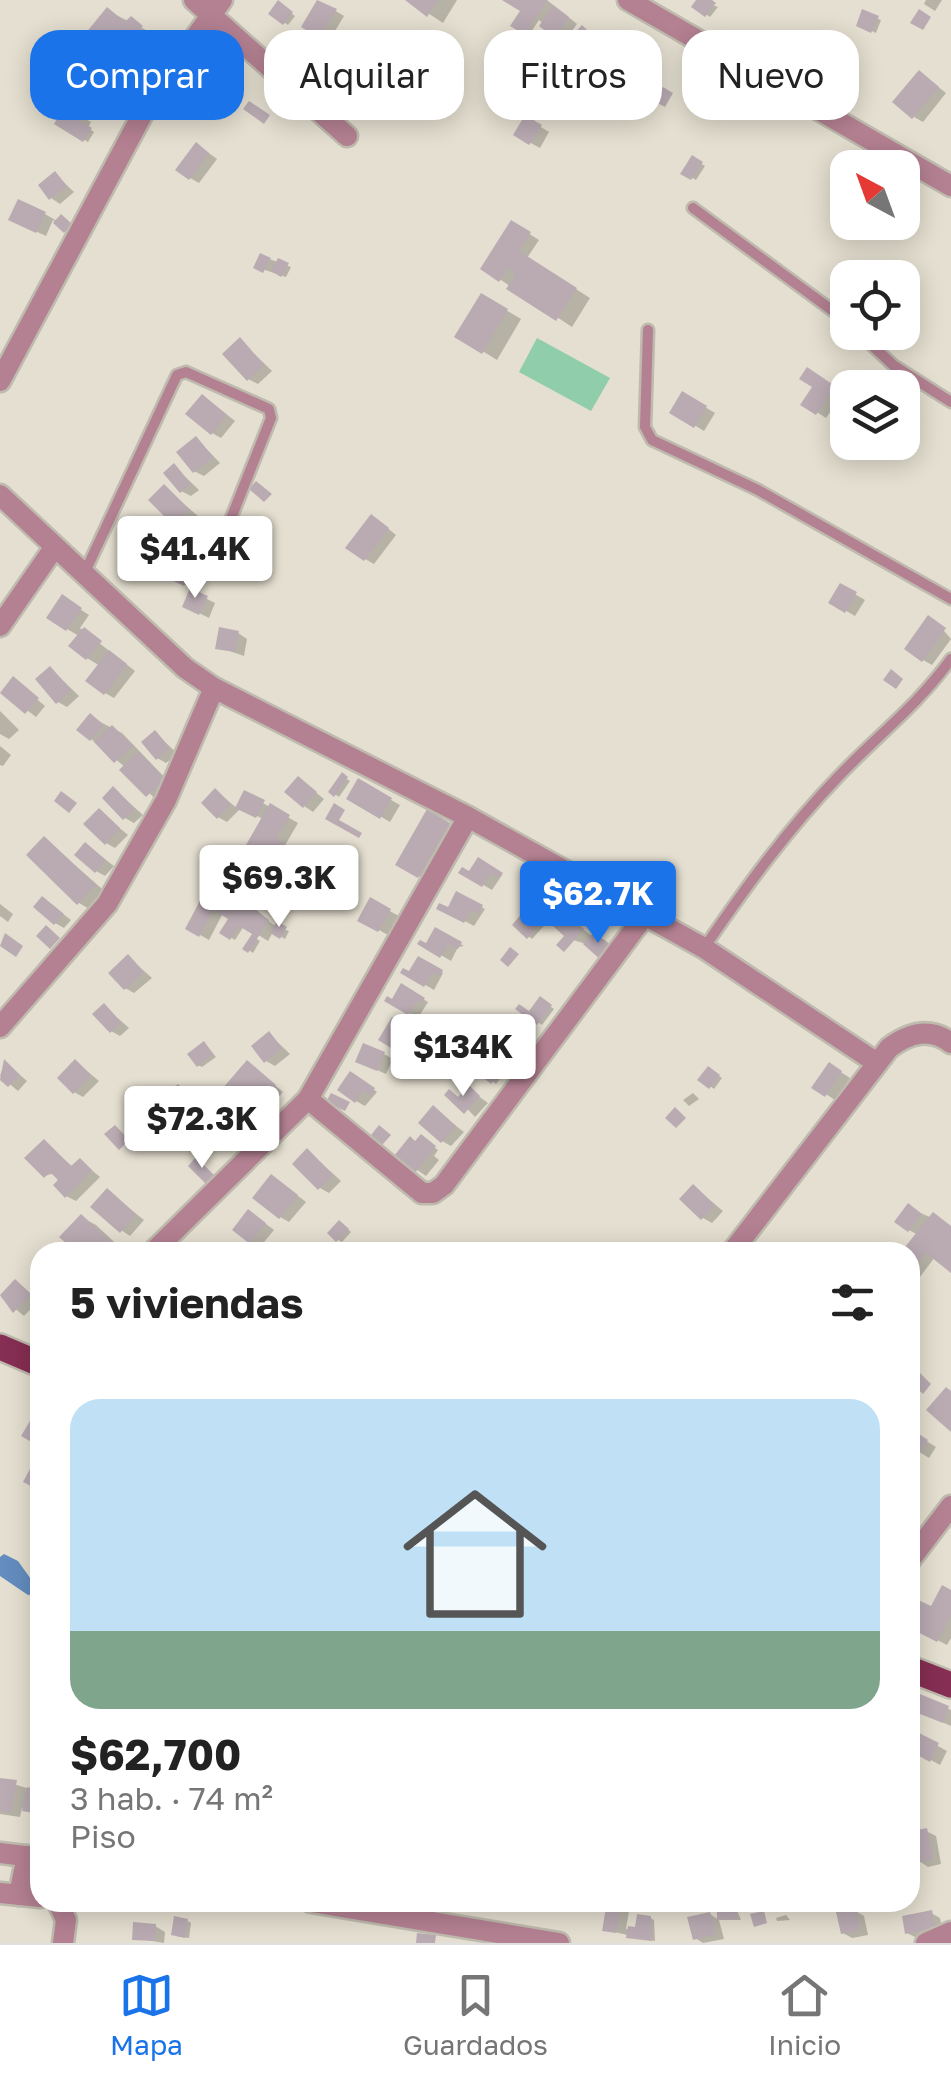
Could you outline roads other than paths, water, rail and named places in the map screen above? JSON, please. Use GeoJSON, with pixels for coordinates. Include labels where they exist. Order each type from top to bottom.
{"type":"FeatureCollection","features":[{"type":"Feature","properties":{"kind":"main road"},"geometry":{"type":"LineString","coordinates":[[0,1347],[30,1360]]}},
{"type":"Feature","properties":{"kind":"main road"},"geometry":{"type":"LineString","coordinates":[[920,1673],[951,1684]]}},
{"type":"Feature","properties":{"kind":"street"},"geometry":{"type":"LineString","coordinates":[[194,0],[217,7],[347,136]]}},
{"type":"Feature","properties":{"kind":"street"},"geometry":{"type":"LineString","coordinates":[[628,0],[951,186]]}},
{"type":"Feature","properties":{"kind":"street"},"geometry":{"type":"LineString","coordinates":[[0,381],[149,102],[217,7]]}},
{"type":"Feature","properties":{"kind":"street"},"geometry":{"type":"LineString","coordinates":[[0,495],[184,668],[214,688],[468,817],[645,914],[704,948],[877,1063]]}},
{"type":"Feature","properties":{"kind":"street"},"geometry":{"type":"LineString","coordinates":[[0,626],[54,548]]}},
{"type":"Feature","properties":{"kind":"street"},"geometry":{"type":"LineString","coordinates":[[0,1027],[107,904],[166,800],[214,688]]}},
{"type":"Feature","properties":{"kind":"street"},"geometry":{"type":"LineString","coordinates":[[163,1242],[308,1099],[468,817]]}},
{"type":"Feature","properties":{"kind":"street"},"geometry":{"type":"LineString","coordinates":[[308,1099],[422,1193],[432,1193],[444,1185],[645,914]]}},
{"type":"Feature","properties":{"kind":"street"},"geometry":{"type":"LineString","coordinates":[[740,1242],[877,1063],[904,1036],[939,1034],[951,1044]]}},
{"type":"Feature","properties":{"kind":"street"},"geometry":{"type":"LineString","coordinates":[[920,1547],[951,1506]]}},
{"type":"Feature","properties":{"kind":"street"},"geometry":{"type":"LineString","coordinates":[[0,1853],[30,1857]]}},
{"type":"Feature","properties":{"kind":"street"},"geometry":{"type":"LineString","coordinates":[[20,1895],[30,1868]]}},
{"type":"Feature","properties":{"kind":"street"},"geometry":{"type":"LineString","coordinates":[[62,1912],[66,1920],[63,1943]]}},
{"type":"Feature","properties":{"kind":"street"},"geometry":{"type":"LineString","coordinates":[[371,1912],[559,1943]]}},
{"type":"Feature","properties":{"kind":"street"},"geometry":{"type":"LineString","coordinates":[[926,1943],[951,1932]]}},
{"type":"Feature","properties":{"kind":"lane"},"geometry":{"type":"LineString","coordinates":[[694,208],[830,309]]}},
{"type":"Feature","properties":{"kind":"lane"},"geometry":{"type":"LineString","coordinates":[[648,330],[645,426],[652,440],[758,490],[951,599]]}},
{"type":"Feature","properties":{"kind":"lane"},"geometry":{"type":"LineString","coordinates":[[877,350],[893,365],[951,402]]}},
{"type":"Feature","properties":{"kind":"lane"},"geometry":{"type":"LineString","coordinates":[[84,573],[177,376],[186,372],[269,409],[271,418],[220,546]]}},
{"type":"Feature","properties":{"kind":"lane"},"geometry":{"type":"LineString","coordinates":[[704,948],[772,848],[869,746],[921,701],[951,659]]}},
{"type":"Feature","properties":{"kind":"water"},"geometry":{"type":"Polygon","coordinates":[[[4,1554],[18,1561],[30,1578],[30,1595],[0,1576],[0,1557],[4,1554]]]}}]}
